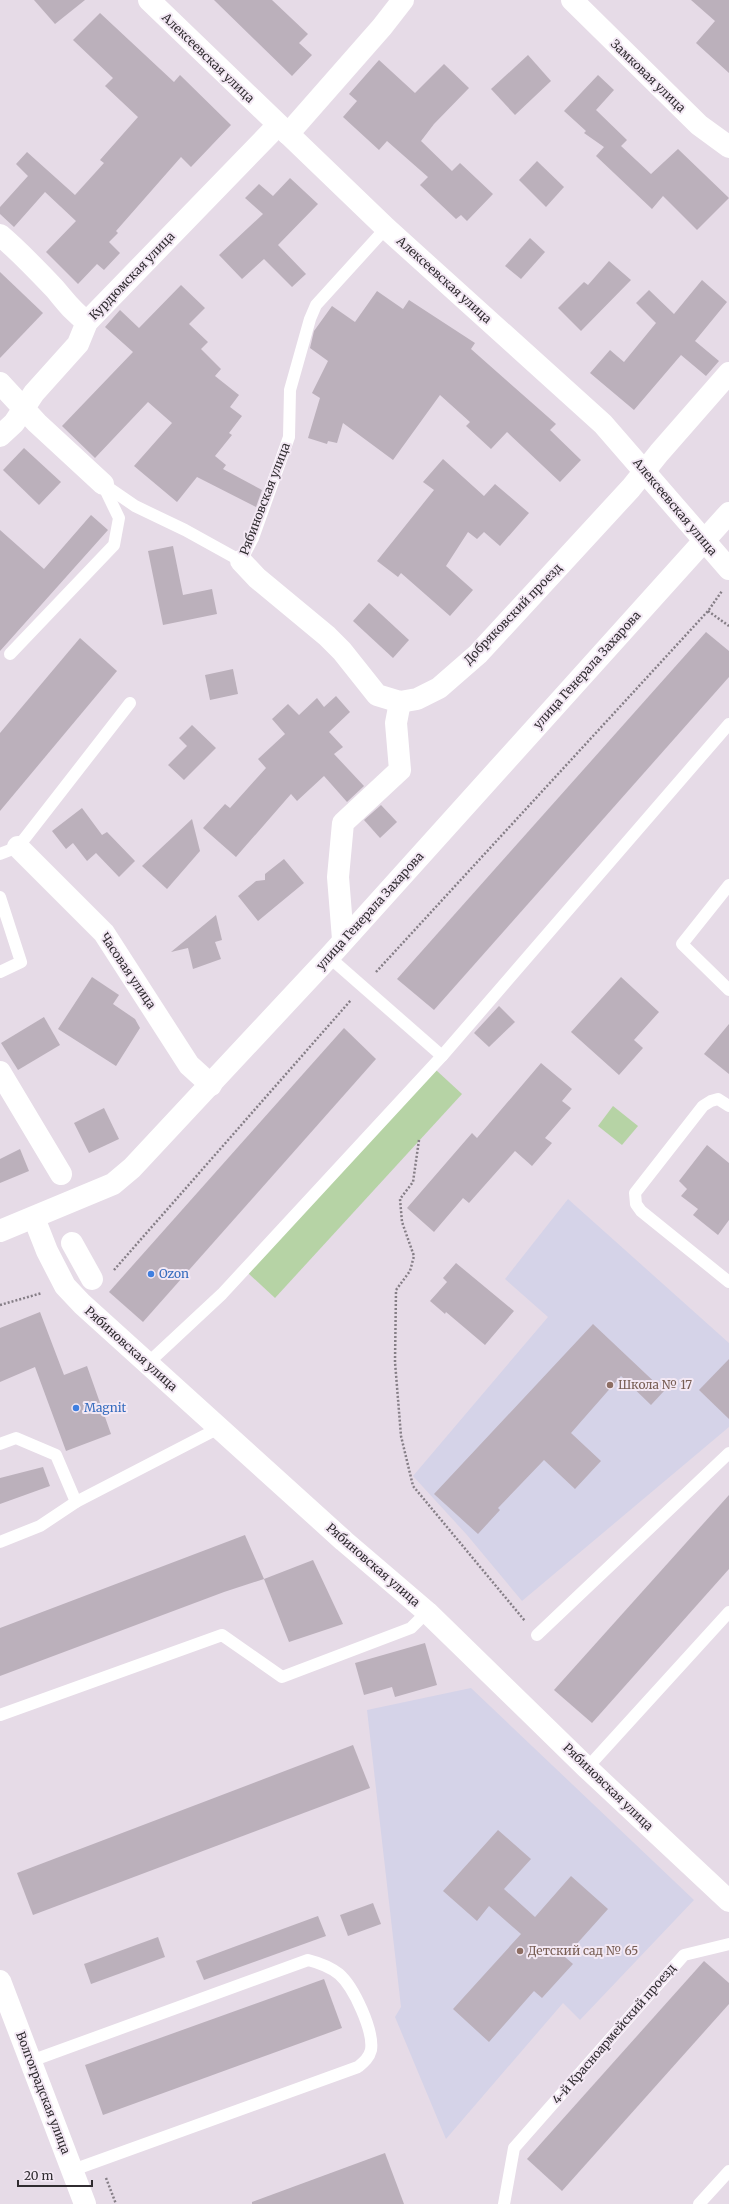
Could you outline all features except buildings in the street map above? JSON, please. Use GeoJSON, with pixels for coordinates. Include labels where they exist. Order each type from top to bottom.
{"type":"FeatureCollection","features":[{"type":"Feature","properties":{"kind":"street","name":"Алексеевская улица"},"geometry":{"type":"LineString","coordinates":[[149,0],[386,228],[603,424],[645,471],[704,542],[727,579]]}},
{"type":"Feature","properties":{"kind":"street","name":"Курдюмская улица"},"geometry":{"type":"LineString","coordinates":[[0,436],[14,423],[24,408],[78,344],[87,322],[283,129],[382,27],[403,0]]}},
{"type":"Feature","properties":{"kind":"street","name":"Замковая улица"},"geometry":{"type":"LineString","coordinates":[[572,0],[698,125],[729,147]]}},
{"type":"Feature","properties":{"kind":"street"},"geometry":{"type":"LineString","coordinates":[[0,235],[23,254],[72,311],[87,322]]}},
{"type":"Feature","properties":{"kind":"street"},"geometry":{"type":"LineString","coordinates":[[645,471],[658,453],[729,373]]}},
{"type":"Feature","properties":{"kind":"street"},"geometry":{"type":"LineString","coordinates":[[0,383],[37,423],[103,484]]}},
{"type":"Feature","properties":{"kind":"street","name":"Добряковский проезд"},"geometry":{"type":"LineString","coordinates":[[400,702],[417,699],[439,688],[478,654],[645,471]]}},
{"type":"Feature","properties":{"kind":"street","name":"улица Генерала Захарова"},"geometry":{"type":"LineString","coordinates":[[0,1231],[113,1184],[132,1168],[329,957],[343,939],[729,513]]}},
{"type":"Feature","properties":{"kind":"street","name":"Рябиновская улица"},"geometry":{"type":"LineString","coordinates":[[241,561],[257,578],[327,636],[342,651],[377,695],[400,702]]}},
{"type":"Feature","properties":{"kind":"street"},"geometry":{"type":"LineString","coordinates":[[343,939],[338,877],[343,823],[400,770],[396,723],[400,702]]}},
{"type":"Feature","properties":{"kind":"street","name":"Часовая улица"},"geometry":{"type":"LineString","coordinates":[[9,850],[104,933],[189,1065],[211,1085]]}},
{"type":"Feature","properties":{"kind":"street"},"geometry":{"type":"LineString","coordinates":[[0,1072],[61,1174]]}},
{"type":"Feature","properties":{"kind":"street","name":"Рябиновская улица"},"geometry":{"type":"LineString","coordinates":[[34,1218],[47,1251],[65,1286],[82,1304],[344,1542],[427,1612],[587,1768],[729,1901]]}},
{"type":"Feature","properties":{"kind":"street"},"geometry":{"type":"LineString","coordinates":[[72,1243],[92,1279]]}},
{"type":"Feature","properties":{"kind":"street","name":"Волгоградская улица"},"geometry":{"type":"LineString","coordinates":[[0,1981],[85,2204]]}},
{"type":"Feature","properties":{"kind":"lane","name":"Рябиновская улица"},"geometry":{"type":"LineString","coordinates":[[241,561],[252,538],[289,437],[290,390],[310,319],[316,305],[386,228]]}},
{"type":"Feature","properties":{"kind":"lane"},"geometry":{"type":"LineString","coordinates":[[103,484],[135,506],[184,530],[241,561]]}},
{"type":"Feature","properties":{"kind":"lane"},"geometry":{"type":"LineString","coordinates":[[10,654],[114,545],[119,518],[103,484]]}},
{"type":"Feature","properties":{"kind":"lane"},"geometry":{"type":"LineString","coordinates":[[9,850],[130,703]]}},
{"type":"Feature","properties":{"kind":"lane"},"geometry":{"type":"LineString","coordinates":[[148,1364],[222,1294],[442,1056],[729,724]]}},
{"type":"Feature","properties":{"kind":"lane"},"geometry":{"type":"LineString","coordinates":[[729,885],[682,944],[729,990]]}},
{"type":"Feature","properties":{"kind":"lane"},"geometry":{"type":"LineString","coordinates":[[0,897],[21,962],[0,972]]}},
{"type":"Feature","properties":{"kind":"lane"},"geometry":{"type":"LineString","coordinates":[[329,957],[442,1056]]}},
{"type":"Feature","properties":{"kind":"lane"},"geometry":{"type":"LineString","coordinates":[[729,1106],[718,1099],[710,1101],[703,1106],[635,1193],[636,1204],[642,1211],[729,1282]]}},
{"type":"Feature","properties":{"kind":"lane"},"geometry":{"type":"LineString","coordinates":[[0,1542],[40,1526],[76,1502],[219,1428]]}},
{"type":"Feature","properties":{"kind":"lane"},"geometry":{"type":"LineString","coordinates":[[0,1444],[16,1438],[56,1454],[76,1502]]}},
{"type":"Feature","properties":{"kind":"lane"},"geometry":{"type":"LineString","coordinates":[[536,1635],[729,1453]]}},
{"type":"Feature","properties":{"kind":"lane"},"geometry":{"type":"LineString","coordinates":[[0,1715],[222,1635],[282,1677],[411,1628],[427,1612]]}},
{"type":"Feature","properties":{"kind":"lane"},"geometry":{"type":"LineString","coordinates":[[587,1768],[729,1612]]}},
{"type":"Feature","properties":{"kind":"lane","name":"4-й Красноармейский проезд"},"geometry":{"type":"LineString","coordinates":[[504,2204],[514,2148],[684,1955],[729,1944]]}},
{"type":"Feature","properties":{"kind":"lane"},"geometry":{"type":"LineString","coordinates":[[31,2061],[308,1960],[331,1969],[350,1986],[357,1999],[372,2043],[367,2059],[358,2067],[73,2170]]}},
{"type":"Feature","properties":{"kind":"lane"},"geometry":{"type":"LineString","coordinates":[[699,2204],[729,2171]]}},
{"type":"Feature","properties":{"kind":"path"},"geometry":{"type":"LineString","coordinates":[[92,1279],[110,1274],[362,987],[708,611],[727,579]]}},
{"type":"Feature","properties":{"kind":"path"},"geometry":{"type":"LineString","coordinates":[[708,611],[729,626]]}},
{"type":"Feature","properties":{"kind":"path"},"geometry":{"type":"LineString","coordinates":[[419,1140],[413,1182],[400,1199],[402,1222],[414,1256],[410,1271],[396,1290],[395,1362],[400,1428],[413,1486],[536,1635]]}},
{"type":"Feature","properties":{"kind":"path"},"geometry":{"type":"LineString","coordinates":[[0,1305],[65,1286]]}},
{"type":"Feature","properties":{"kind":"path"},"geometry":{"type":"LineString","coordinates":[[99,2161],[116,2204]]}},
{"type":"Feature","properties":{"kind":"shaded area","name":"Школа № 17"},"geometry":{"type":"Polygon","coordinates":[[[568,1199],[729,1343],[729,1427],[522,1601],[467,1535],[413,1476],[548,1317],[505,1279],[568,1199]]]}},
{"type":"Feature","properties":{"kind":"shaded area","name":"Детский сад № 65"},"geometry":{"type":"Polygon","coordinates":[[[471,1688],[694,1900],[580,2020],[563,2003],[446,2139],[395,2017],[401,2007],[367,1710],[471,1688]]]}},
{"type":"Feature","properties":{"kind":"green space"},"geometry":{"type":"Polygon","coordinates":[[[436,1070],[462,1094],[275,1298],[248,1273],[436,1070]]]}},
{"type":"Feature","properties":{"kind":"green space"},"geometry":{"type":"Polygon","coordinates":[[[613,1106],[638,1126],[622,1145],[598,1126],[613,1106]]]}},
{"type":"Feature","properties":{"kind":"place","name":"Ozon"},"geometry":{"type":"Point","coordinates":[151,1274]}},
{"type":"Feature","properties":{"kind":"place","name":"Школа № 17"},"geometry":{"type":"Point","coordinates":[610,1385]}},
{"type":"Feature","properties":{"kind":"place","name":"Magnit"},"geometry":{"type":"Point","coordinates":[76,1408]}},
{"type":"Feature","properties":{"kind":"place","name":"Детский сад № 65"},"geometry":{"type":"Point","coordinates":[520,1951]}}]}
